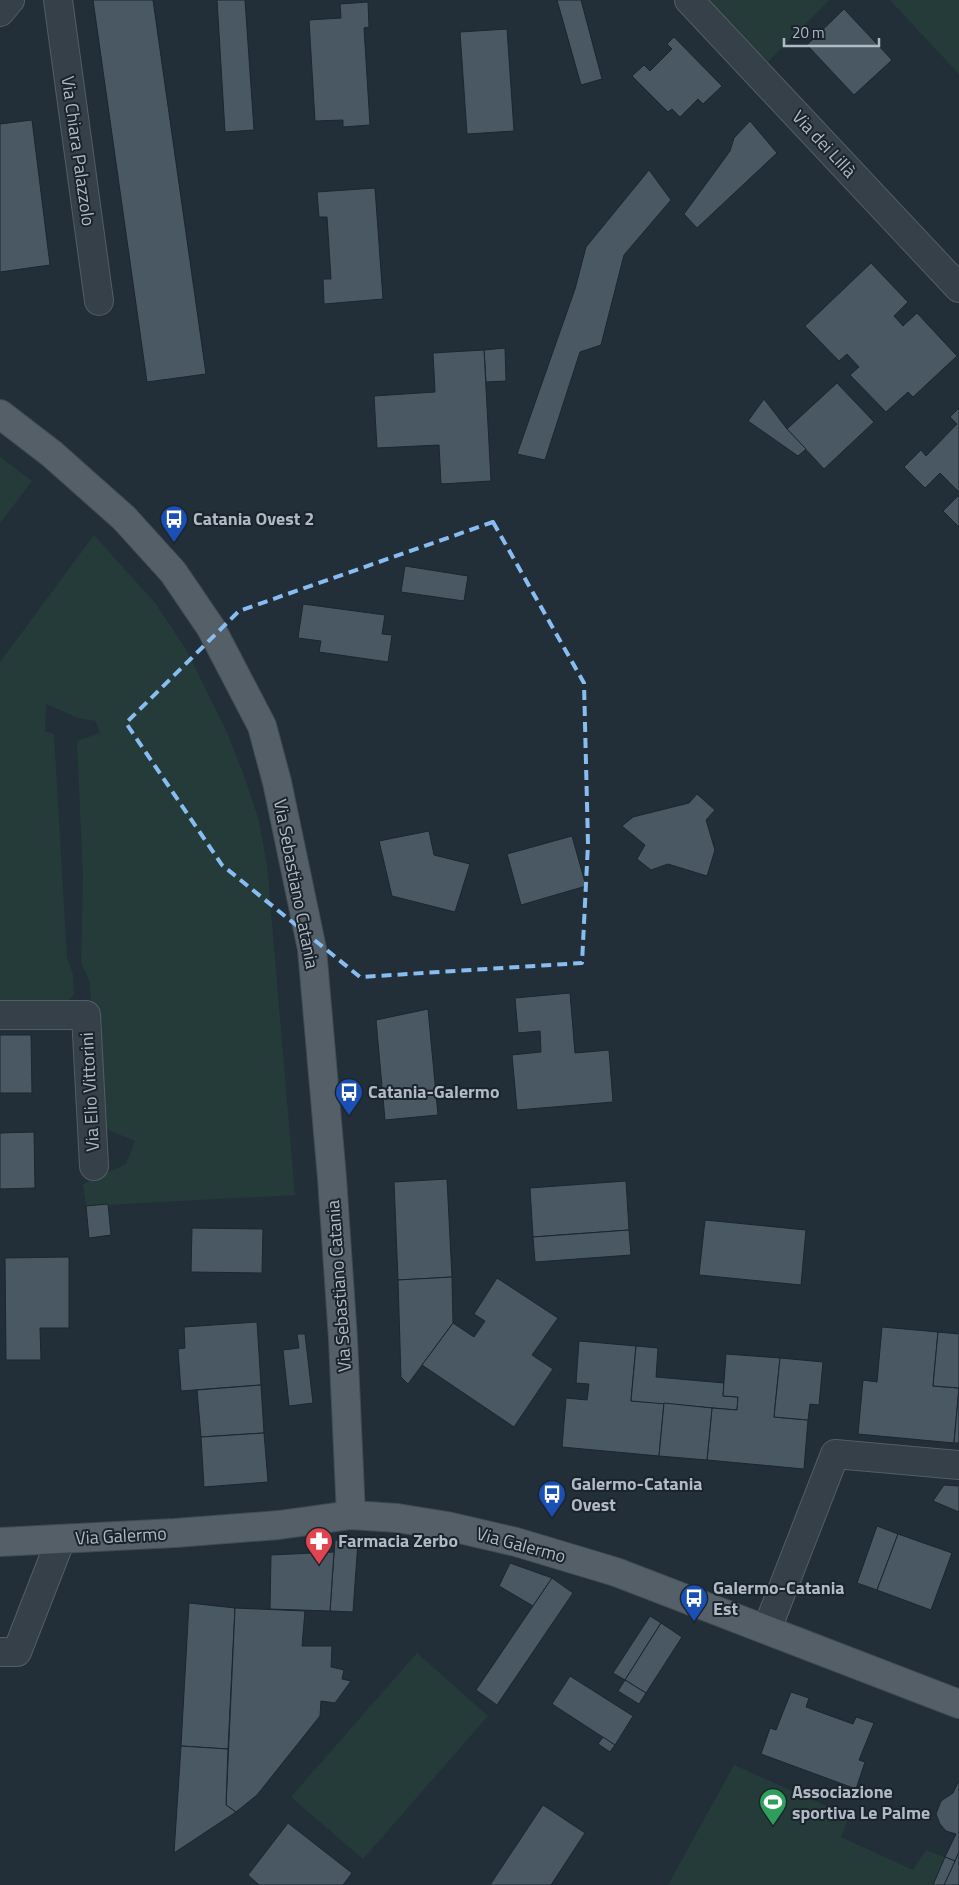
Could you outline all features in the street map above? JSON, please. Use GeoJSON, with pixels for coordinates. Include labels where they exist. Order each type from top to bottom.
{"type":"FeatureCollection","features":[{"type":"Feature","properties":{"kind":"main road","name":"Via Sebastiano Catania"},"geometry":{"type":"LineString","coordinates":[[0,414],[52,454],[124,518],[173,572],[210,628],[262,726],[277,782],[312,949],[332,1178],[352,1515]]}},
{"type":"Feature","properties":{"kind":"main road","name":"Via Galermo"},"geometry":{"type":"LineString","coordinates":[[0,1542],[194,1532],[279,1525],[352,1515],[397,1518],[447,1526],[516,1542],[616,1572],[959,1704]]}},
{"type":"Feature","properties":{"kind":"street"},"geometry":{"type":"LineString","coordinates":[[0,12],[10,0]]}},
{"type":"Feature","properties":{"kind":"street","name":"Via Chiara Palazzolo"},"geometry":{"type":"LineString","coordinates":[[58,0],[99,301]]}},
{"type":"Feature","properties":{"kind":"street","name":"Via dei Lillà"},"geometry":{"type":"LineString","coordinates":[[689,0],[959,288]]}},
{"type":"Feature","properties":{"kind":"street","name":"Via Elio Vittorini"},"geometry":{"type":"LineString","coordinates":[[0,1015],[86,1015],[94,1166]]}},
{"type":"Feature","properties":{"kind":"street"},"geometry":{"type":"LineString","coordinates":[[767,1629],[835,1454],[959,1465]]}},
{"type":"Feature","properties":{"kind":"street"},"geometry":{"type":"LineString","coordinates":[[0,1652],[17,1652],[61,1539]]}},
{"type":"Feature","properties":{"kind":"highlighted area"},"geometry":{"type":"Polygon","coordinates":[[[493,522],[584,683],[588,844],[582,963],[360,977],[222,865],[126,723],[239,611],[493,522]]]}},
{"type":"Feature","properties":{"kind":"green space"},"geometry":{"type":"Polygon","coordinates":[[[708,0],[829,0],[768,62],[708,0]]]}},
{"type":"Feature","properties":{"kind":"green space"},"geometry":{"type":"Polygon","coordinates":[[[890,0],[959,0],[959,74],[890,0]]]}},
{"type":"Feature","properties":{"kind":"green space"},"geometry":{"type":"Polygon","coordinates":[[[0,457],[32,481],[0,523],[0,457]]]}},
{"type":"Feature","properties":{"kind":"green space"},"geometry":{"type":"Polygon","coordinates":[[[94,535],[155,603],[186,649],[225,728],[258,817],[267,864],[295,1195],[86,1206],[83,1184],[126,1164],[135,1141],[104,1128],[90,982],[81,963],[83,877],[77,741],[100,733],[96,721],[78,718],[46,704],[45,731],[54,734],[67,957],[73,975],[74,994],[65,1005],[0,1005],[0,662],[94,535]]]}},
{"type":"Feature","properties":{"kind":"green space"},"geometry":{"type":"Polygon","coordinates":[[[417,1653],[488,1716],[363,1859],[291,1797],[417,1653]]]}},
{"type":"Feature","properties":{"kind":"green space","name":"Associazione sportiva Le Palme"},"geometry":{"type":"Polygon","coordinates":[[[734,1765],[849,1816],[841,1837],[913,1870],[926,1850],[955,1861],[944,1885],[668,1885],[734,1765]]]}},
{"type":"Feature","properties":{"kind":"building"},"geometry":{"type":"Polygon","coordinates":[[[93,0],[153,0],[206,374],[147,382],[93,0]]]}},
{"type":"Feature","properties":{"kind":"building"},"geometry":{"type":"Polygon","coordinates":[[[217,0],[245,0],[254,130],[225,132],[217,0]]]}},
{"type":"Feature","properties":{"kind":"building"},"geometry":{"type":"Polygon","coordinates":[[[557,0],[581,0],[602,79],[581,85],[557,0]]]}},
{"type":"Feature","properties":{"kind":"building"},"geometry":{"type":"Polygon","coordinates":[[[368,2],[369,27],[364,28],[370,125],[343,127],[343,120],[315,121],[309,20],[341,18],[340,4],[368,2]]]}},
{"type":"Feature","properties":{"kind":"building"},"geometry":{"type":"Polygon","coordinates":[[[844,9],[892,60],[854,95],[807,45],[844,9]]]}},
{"type":"Feature","properties":{"kind":"building"},"geometry":{"type":"Polygon","coordinates":[[[507,29],[514,131],[467,134],[460,32],[507,29]]]}},
{"type":"Feature","properties":{"kind":"building"},"geometry":{"type":"Polygon","coordinates":[[[674,37],[722,86],[703,104],[698,99],[680,117],[672,109],[668,112],[632,76],[644,65],[650,71],[672,49],[667,44],[674,37]]]}},
{"type":"Feature","properties":{"kind":"building"},"geometry":{"type":"Polygon","coordinates":[[[32,120],[50,265],[0,272],[0,124],[32,120]]]}},
{"type":"Feature","properties":{"kind":"building"},"geometry":{"type":"Polygon","coordinates":[[[750,121],[777,153],[697,228],[684,214],[730,151],[734,138],[750,121]]]}},
{"type":"Feature","properties":{"kind":"building"},"geometry":{"type":"Polygon","coordinates":[[[649,170],[671,200],[624,255],[601,345],[580,352],[545,460],[517,454],[575,289],[586,247],[649,170]]]}},
{"type":"Feature","properties":{"kind":"building"},"geometry":{"type":"Polygon","coordinates":[[[375,188],[383,299],[324,304],[323,279],[331,279],[327,217],[319,217],[317,192],[375,188]]]}},
{"type":"Feature","properties":{"kind":"building"},"geometry":{"type":"Polygon","coordinates":[[[871,263],[908,302],[894,316],[903,326],[917,313],[957,356],[913,397],[908,392],[886,412],[850,375],[859,367],[847,354],[839,361],[805,326],[871,263]]]}},
{"type":"Feature","properties":{"kind":"building"},"geometry":{"type":"Polygon","coordinates":[[[505,348],[506,381],[486,382],[484,350],[505,348]]]}},
{"type":"Feature","properties":{"kind":"building"},"geometry":{"type":"Polygon","coordinates":[[[484,350],[491,481],[441,484],[439,445],[377,448],[374,396],[435,392],[433,353],[484,350]]]}},
{"type":"Feature","properties":{"kind":"building"},"geometry":{"type":"Polygon","coordinates":[[[837,383],[874,422],[824,469],[787,429],[837,383]]]}},
{"type":"Feature","properties":{"kind":"building"},"geometry":{"type":"Polygon","coordinates":[[[764,399],[787,429],[806,449],[798,456],[748,421],[764,399]]]}},
{"type":"Feature","properties":{"kind":"building"},"geometry":{"type":"Polygon","coordinates":[[[959,408],[959,492],[940,473],[925,488],[904,467],[921,450],[926,456],[957,424],[950,417],[959,408]]]}},
{"type":"Feature","properties":{"kind":"building"},"geometry":{"type":"Polygon","coordinates":[[[959,495],[959,527],[943,511],[959,495]]]}},
{"type":"Feature","properties":{"kind":"building"},"geometry":{"type":"Polygon","coordinates":[[[405,566],[468,576],[464,601],[401,592],[405,566]]]}},
{"type":"Feature","properties":{"kind":"building"},"geometry":{"type":"Polygon","coordinates":[[[303,604],[385,615],[382,634],[392,635],[388,662],[319,652],[321,641],[298,638],[303,604]]]}},
{"type":"Feature","properties":{"kind":"building"},"geometry":{"type":"Polygon","coordinates":[[[697,794],[715,810],[706,820],[715,850],[707,876],[668,864],[651,870],[637,859],[645,845],[622,826],[633,817],[689,803],[697,794]]]}},
{"type":"Feature","properties":{"kind":"building"},"geometry":{"type":"Polygon","coordinates":[[[429,831],[434,855],[470,864],[455,912],[392,896],[379,841],[429,831]]]}},
{"type":"Feature","properties":{"kind":"building"},"geometry":{"type":"Polygon","coordinates":[[[572,836],[586,886],[521,905],[507,854],[572,836]]]}},
{"type":"Feature","properties":{"kind":"building"},"geometry":{"type":"Polygon","coordinates":[[[570,993],[575,1053],[609,1050],[613,1102],[517,1110],[512,1055],[541,1052],[540,1031],[518,1033],[515,998],[570,993]]]}},
{"type":"Feature","properties":{"kind":"building"},"geometry":{"type":"Polygon","coordinates":[[[428,1009],[438,1115],[385,1120],[376,1020],[428,1009]]]}},
{"type":"Feature","properties":{"kind":"building"},"geometry":{"type":"Polygon","coordinates":[[[0,1035],[31,1035],[32,1093],[0,1093],[0,1035]]]}},
{"type":"Feature","properties":{"kind":"building"},"geometry":{"type":"Polygon","coordinates":[[[34,1132],[35,1188],[0,1189],[0,1133],[34,1132]]]}},
{"type":"Feature","properties":{"kind":"building"},"geometry":{"type":"Polygon","coordinates":[[[447,1179],[452,1277],[398,1280],[394,1182],[447,1179]]]}},
{"type":"Feature","properties":{"kind":"building"},"geometry":{"type":"Polygon","coordinates":[[[626,1181],[629,1230],[533,1237],[530,1188],[626,1181]]]}},
{"type":"Feature","properties":{"kind":"building"},"geometry":{"type":"Polygon","coordinates":[[[108,1204],[111,1235],[89,1238],[86,1206],[108,1204]]]}},
{"type":"Feature","properties":{"kind":"building"},"geometry":{"type":"Polygon","coordinates":[[[705,1220],[806,1230],[801,1285],[699,1275],[705,1220]]]}},
{"type":"Feature","properties":{"kind":"building"},"geometry":{"type":"Polygon","coordinates":[[[192,1228],[263,1229],[262,1273],[191,1272],[192,1228]]]}},
{"type":"Feature","properties":{"kind":"building"},"geometry":{"type":"Polygon","coordinates":[[[629,1230],[631,1255],[535,1262],[533,1237],[629,1230]]]}},
{"type":"Feature","properties":{"kind":"building"},"geometry":{"type":"Polygon","coordinates":[[[69,1257],[69,1328],[40,1328],[41,1360],[6,1360],[5,1258],[69,1257]]]}},
{"type":"Feature","properties":{"kind":"building"},"geometry":{"type":"Polygon","coordinates":[[[452,1277],[453,1323],[408,1384],[401,1377],[398,1280],[452,1277]]]}},
{"type":"Feature","properties":{"kind":"building"},"geometry":{"type":"Polygon","coordinates":[[[497,1278],[558,1318],[532,1355],[553,1369],[514,1427],[422,1365],[453,1323],[474,1337],[485,1321],[474,1314],[497,1278]]]}},
{"type":"Feature","properties":{"kind":"building"},"geometry":{"type":"Polygon","coordinates":[[[257,1322],[261,1385],[181,1391],[178,1349],[185,1348],[184,1327],[257,1322]]]}},
{"type":"Feature","properties":{"kind":"building"},"geometry":{"type":"Polygon","coordinates":[[[882,1327],[938,1332],[933,1386],[959,1388],[954,1443],[858,1434],[863,1380],[877,1382],[882,1327]]]}},
{"type":"Feature","properties":{"kind":"building"},"geometry":{"type":"Polygon","coordinates":[[[938,1332],[959,1334],[959,1388],[933,1386],[938,1332]]]}},
{"type":"Feature","properties":{"kind":"building"},"geometry":{"type":"Polygon","coordinates":[[[297,1334],[305,1334],[313,1403],[289,1406],[283,1350],[299,1348],[297,1334]]]}},
{"type":"Feature","properties":{"kind":"building"},"geometry":{"type":"Polygon","coordinates":[[[579,1341],[636,1346],[631,1401],[664,1403],[659,1456],[562,1447],[566,1398],[587,1400],[589,1384],[576,1383],[579,1341]]]}},
{"type":"Feature","properties":{"kind":"building"},"geometry":{"type":"Polygon","coordinates":[[[636,1346],[658,1348],[656,1377],[724,1383],[723,1396],[738,1397],[737,1410],[631,1401],[636,1346]]]}},
{"type":"Feature","properties":{"kind":"building"},"geometry":{"type":"Polygon","coordinates":[[[726,1354],[780,1358],[774,1417],[808,1420],[804,1469],[707,1460],[712,1408],[737,1410],[738,1397],[723,1396],[726,1354]]]}},
{"type":"Feature","properties":{"kind":"building"},"geometry":{"type":"Polygon","coordinates":[[[780,1358],[823,1362],[819,1405],[810,1404],[808,1420],[774,1417],[780,1358]]]}},
{"type":"Feature","properties":{"kind":"building"},"geometry":{"type":"Polygon","coordinates":[[[261,1385],[264,1433],[201,1437],[197,1390],[261,1385]]]}},
{"type":"Feature","properties":{"kind":"building"},"geometry":{"type":"Polygon","coordinates":[[[959,1388],[959,1443],[954,1443],[959,1388]]]}},
{"type":"Feature","properties":{"kind":"building"},"geometry":{"type":"Polygon","coordinates":[[[664,1403],[712,1408],[707,1460],[659,1456],[664,1403]]]}},
{"type":"Feature","properties":{"kind":"building"},"geometry":{"type":"Polygon","coordinates":[[[264,1433],[268,1482],[204,1487],[201,1437],[264,1433]]]}},
{"type":"Feature","properties":{"kind":"building"},"geometry":{"type":"Polygon","coordinates":[[[944,1485],[959,1486],[959,1512],[933,1501],[944,1485]]]}},
{"type":"Feature","properties":{"kind":"building"},"geometry":{"type":"Polygon","coordinates":[[[877,1526],[898,1534],[877,1590],[857,1583],[877,1526]]]}},
{"type":"Feature","properties":{"kind":"building"},"geometry":{"type":"Polygon","coordinates":[[[898,1534],[952,1553],[931,1610],[877,1590],[898,1534]]]}},
{"type":"Feature","properties":{"kind":"building"},"geometry":{"type":"Polygon","coordinates":[[[335,1540],[358,1541],[353,1612],[330,1611],[335,1540]]]}},
{"type":"Feature","properties":{"kind":"building"},"geometry":{"type":"Polygon","coordinates":[[[334,1552],[330,1611],[270,1609],[271,1555],[334,1552]]]}},
{"type":"Feature","properties":{"kind":"building"},"geometry":{"type":"Polygon","coordinates":[[[510,1563],[552,1578],[533,1606],[499,1586],[510,1563]]]}},
{"type":"Feature","properties":{"kind":"building"},"geometry":{"type":"Polygon","coordinates":[[[552,1578],[573,1593],[497,1705],[476,1690],[552,1578]]]}},
{"type":"Feature","properties":{"kind":"building"},"geometry":{"type":"Polygon","coordinates":[[[189,1603],[235,1608],[228,1749],[181,1746],[189,1603]]]}},
{"type":"Feature","properties":{"kind":"building"},"geometry":{"type":"Polygon","coordinates":[[[235,1608],[305,1611],[302,1646],[332,1646],[331,1667],[344,1670],[342,1679],[351,1681],[335,1703],[321,1701],[320,1716],[257,1795],[236,1812],[226,1805],[235,1608]]]}},
{"type":"Feature","properties":{"kind":"building"},"geometry":{"type":"Polygon","coordinates":[[[650,1616],[661,1623],[625,1680],[613,1673],[650,1616]]]}},
{"type":"Feature","properties":{"kind":"building"},"geometry":{"type":"Polygon","coordinates":[[[661,1623],[682,1637],[646,1693],[625,1680],[661,1623]]]}},
{"type":"Feature","properties":{"kind":"building"},"geometry":{"type":"Polygon","coordinates":[[[570,1676],[633,1716],[615,1745],[552,1704],[570,1676]]]}},
{"type":"Feature","properties":{"kind":"building"},"geometry":{"type":"Polygon","coordinates":[[[625,1680],[646,1693],[639,1704],[618,1691],[625,1680]]]}},
{"type":"Feature","properties":{"kind":"building"},"geometry":{"type":"Polygon","coordinates":[[[791,1692],[809,1698],[806,1707],[853,1724],[856,1717],[874,1723],[859,1760],[865,1762],[856,1789],[761,1754],[770,1728],[776,1730],[791,1692]]]}},
{"type":"Feature","properties":{"kind":"building"},"geometry":{"type":"Polygon","coordinates":[[[603,1737],[615,1745],[610,1752],[598,1744],[603,1737]]]}},
{"type":"Feature","properties":{"kind":"building"},"geometry":{"type":"Polygon","coordinates":[[[181,1746],[228,1749],[226,1805],[236,1812],[174,1853],[181,1746]]]}},
{"type":"Feature","properties":{"kind":"building"},"geometry":{"type":"Polygon","coordinates":[[[959,1780],[959,1852],[955,1861],[945,1857],[956,1834],[946,1831],[940,1824],[936,1814],[941,1801],[953,1793],[959,1780]]]}},
{"type":"Feature","properties":{"kind":"building"},"geometry":{"type":"Polygon","coordinates":[[[543,1805],[585,1833],[551,1885],[490,1885],[543,1805]]]}},
{"type":"Feature","properties":{"kind":"building"},"geometry":{"type":"Polygon","coordinates":[[[288,1823],[352,1873],[343,1885],[259,1885],[248,1875],[288,1823]]]}},
{"type":"Feature","properties":{"kind":"building"},"geometry":{"type":"Polygon","coordinates":[[[959,1852],[959,1885],[944,1885],[955,1861],[959,1852]]]}},
{"type":"Feature","properties":{"kind":"building"},"geometry":{"type":"Polygon","coordinates":[[[945,1857],[955,1861],[944,1885],[933,1885],[945,1857]]]}},
{"type":"Feature","properties":{"kind":"place","name":"Catania Ovest 2"},"geometry":{"type":"Point","coordinates":[174,543]}},
{"type":"Feature","properties":{"kind":"place","name":"Catania-Galermo"},"geometry":{"type":"Point","coordinates":[349,1116]}},
{"type":"Feature","properties":{"kind":"place","name":"Galermo-Catania Ovest"},"geometry":{"type":"Point","coordinates":[552,1518]}},
{"type":"Feature","properties":{"kind":"place","name":"Farmacia Zerbo"},"geometry":{"type":"Point","coordinates":[319,1565]}},
{"type":"Feature","properties":{"kind":"place","name":"Galermo-Catania Est"},"geometry":{"type":"Point","coordinates":[694,1622]}},
{"type":"Feature","properties":{"kind":"place","name":"Associazione sportiva Le Palme"},"geometry":{"type":"Point","coordinates":[773,1826]}}]}
